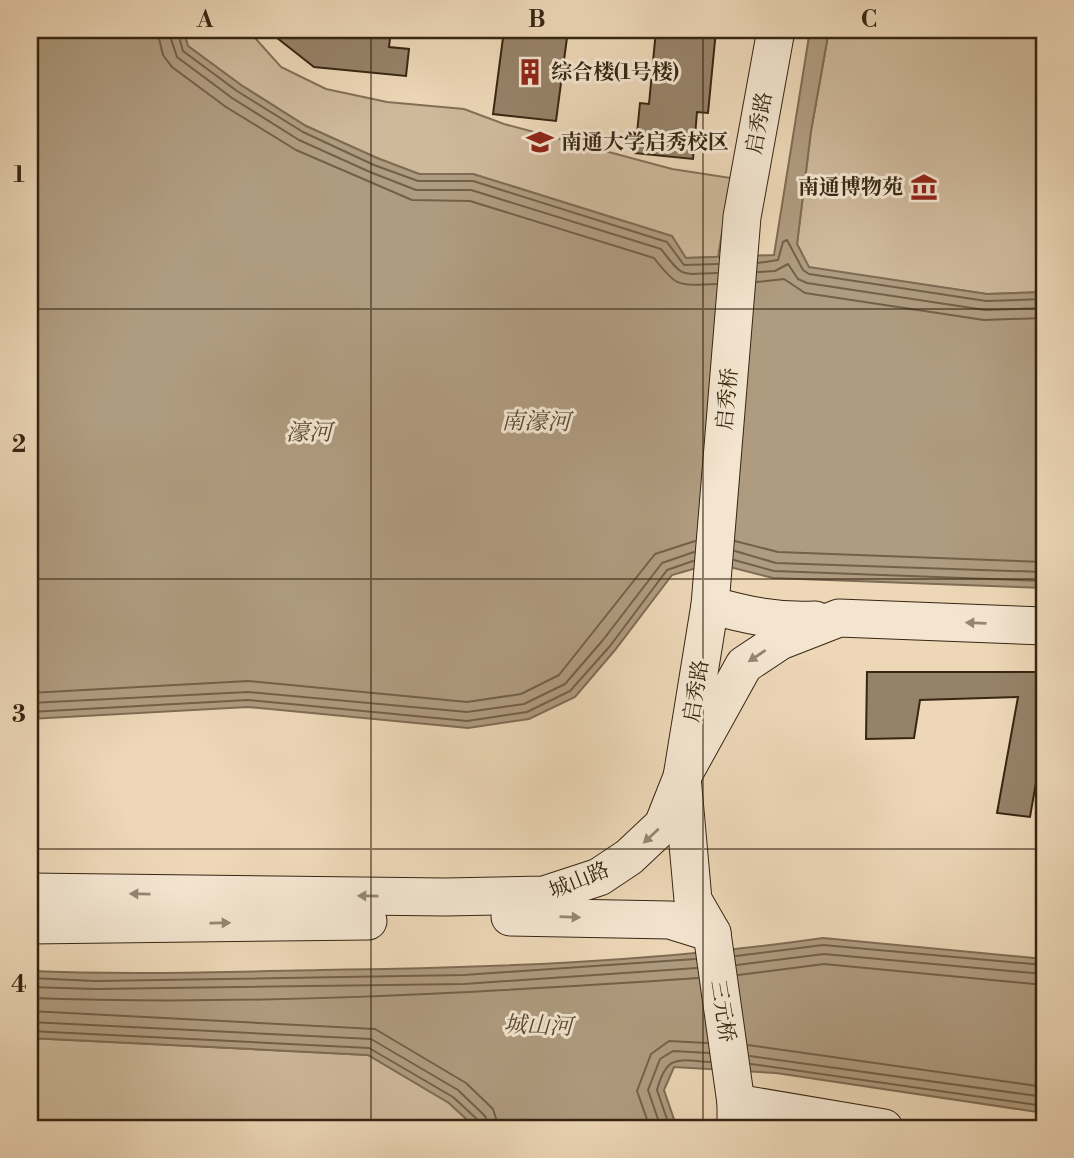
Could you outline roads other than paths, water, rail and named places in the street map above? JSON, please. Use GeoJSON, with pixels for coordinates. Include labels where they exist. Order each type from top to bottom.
{"type":"FeatureCollection","features":[{"type":"Feature","properties":{"kind":"main road","name":"启秀路"},"geometry":{"type":"LineString","coordinates":[[742,217],[776,30]]}},
{"type":"Feature","properties":{"kind":"main road","name":"启秀桥"},"geometry":{"type":"LineString","coordinates":[[710,594],[742,217]]}},
{"type":"Feature","properties":{"kind":"main road","name":"启秀路"},"geometry":{"type":"LineString","coordinates":[[682,777],[710,594]]}},
{"type":"Feature","properties":{"kind":"main road"},"geometry":{"type":"LineString","coordinates":[[710,594],[758,618],[786,622],[839,618]]}},
{"type":"Feature","properties":{"kind":"main road","name":"城山路"},"geometry":{"type":"LineString","coordinates":[[30,892],[445,897],[544,895],[599,877],[629,857],[663,825],[682,777],[744,665],[780,641],[839,618],[1044,626]]}},
{"type":"Feature","properties":{"kind":"main road"},"geometry":{"type":"LineString","coordinates":[[682,777],[693,900],[713,939]]}},
{"type":"Feature","properties":{"kind":"main road","name":"城山路"},"geometry":{"type":"LineString","coordinates":[[30,925],[539,916],[670,920],[713,939]]}},
{"type":"Feature","properties":{"kind":"main road","name":"三元桥"},"geometry":{"type":"LineString","coordinates":[[713,939],[735,1103]]}},
{"type":"Feature","properties":{"kind":"main road"},"geometry":{"type":"LineString","coordinates":[[735,1103],[884,1128]]}},
{"type":"Feature","properties":{"kind":"water","name":"濠河"},"geometry":{"type":"Polygon","coordinates":[[[30,30],[183,30],[188,46],[241,85],[306,126],[419,174],[473,174],[672,236],[686,258],[774,255],[810,30],[829,30],[811,131],[797,244],[809,267],[987,294],[1044,292],[1044,588],[773,578],[718,564],[672,575],[575,697],[529,719],[468,728],[248,707],[30,719],[30,30]]]}},
{"type":"Feature","properties":{"kind":"water","name":"城山河"},"geometry":{"type":"Polygon","coordinates":[[[823,938],[1044,959],[1044,1113],[776,1073],[674,1067],[664,1090],[677,1128],[476,1128],[449,1103],[368,1055],[30,1038],[30,971],[176,973],[510,965],[698,953],[823,938]]]}},
{"type":"Feature","properties":{"kind":"place","name":"综合楼(1号楼)"},"geometry":{"type":"Point","coordinates":[530,72]}},
{"type":"Feature","properties":{"kind":"place","name":"南通大学启秀校区"},"geometry":{"type":"Point","coordinates":[540,142]}},
{"type":"Feature","properties":{"kind":"place","name":"南通博物苑"},"geometry":{"type":"Point","coordinates":[924,187]}},
{"type":"Feature","properties":{"kind":"water label","name":"南濠河"},"geometry":{"type":"Point","coordinates":[536,421]}}]}
